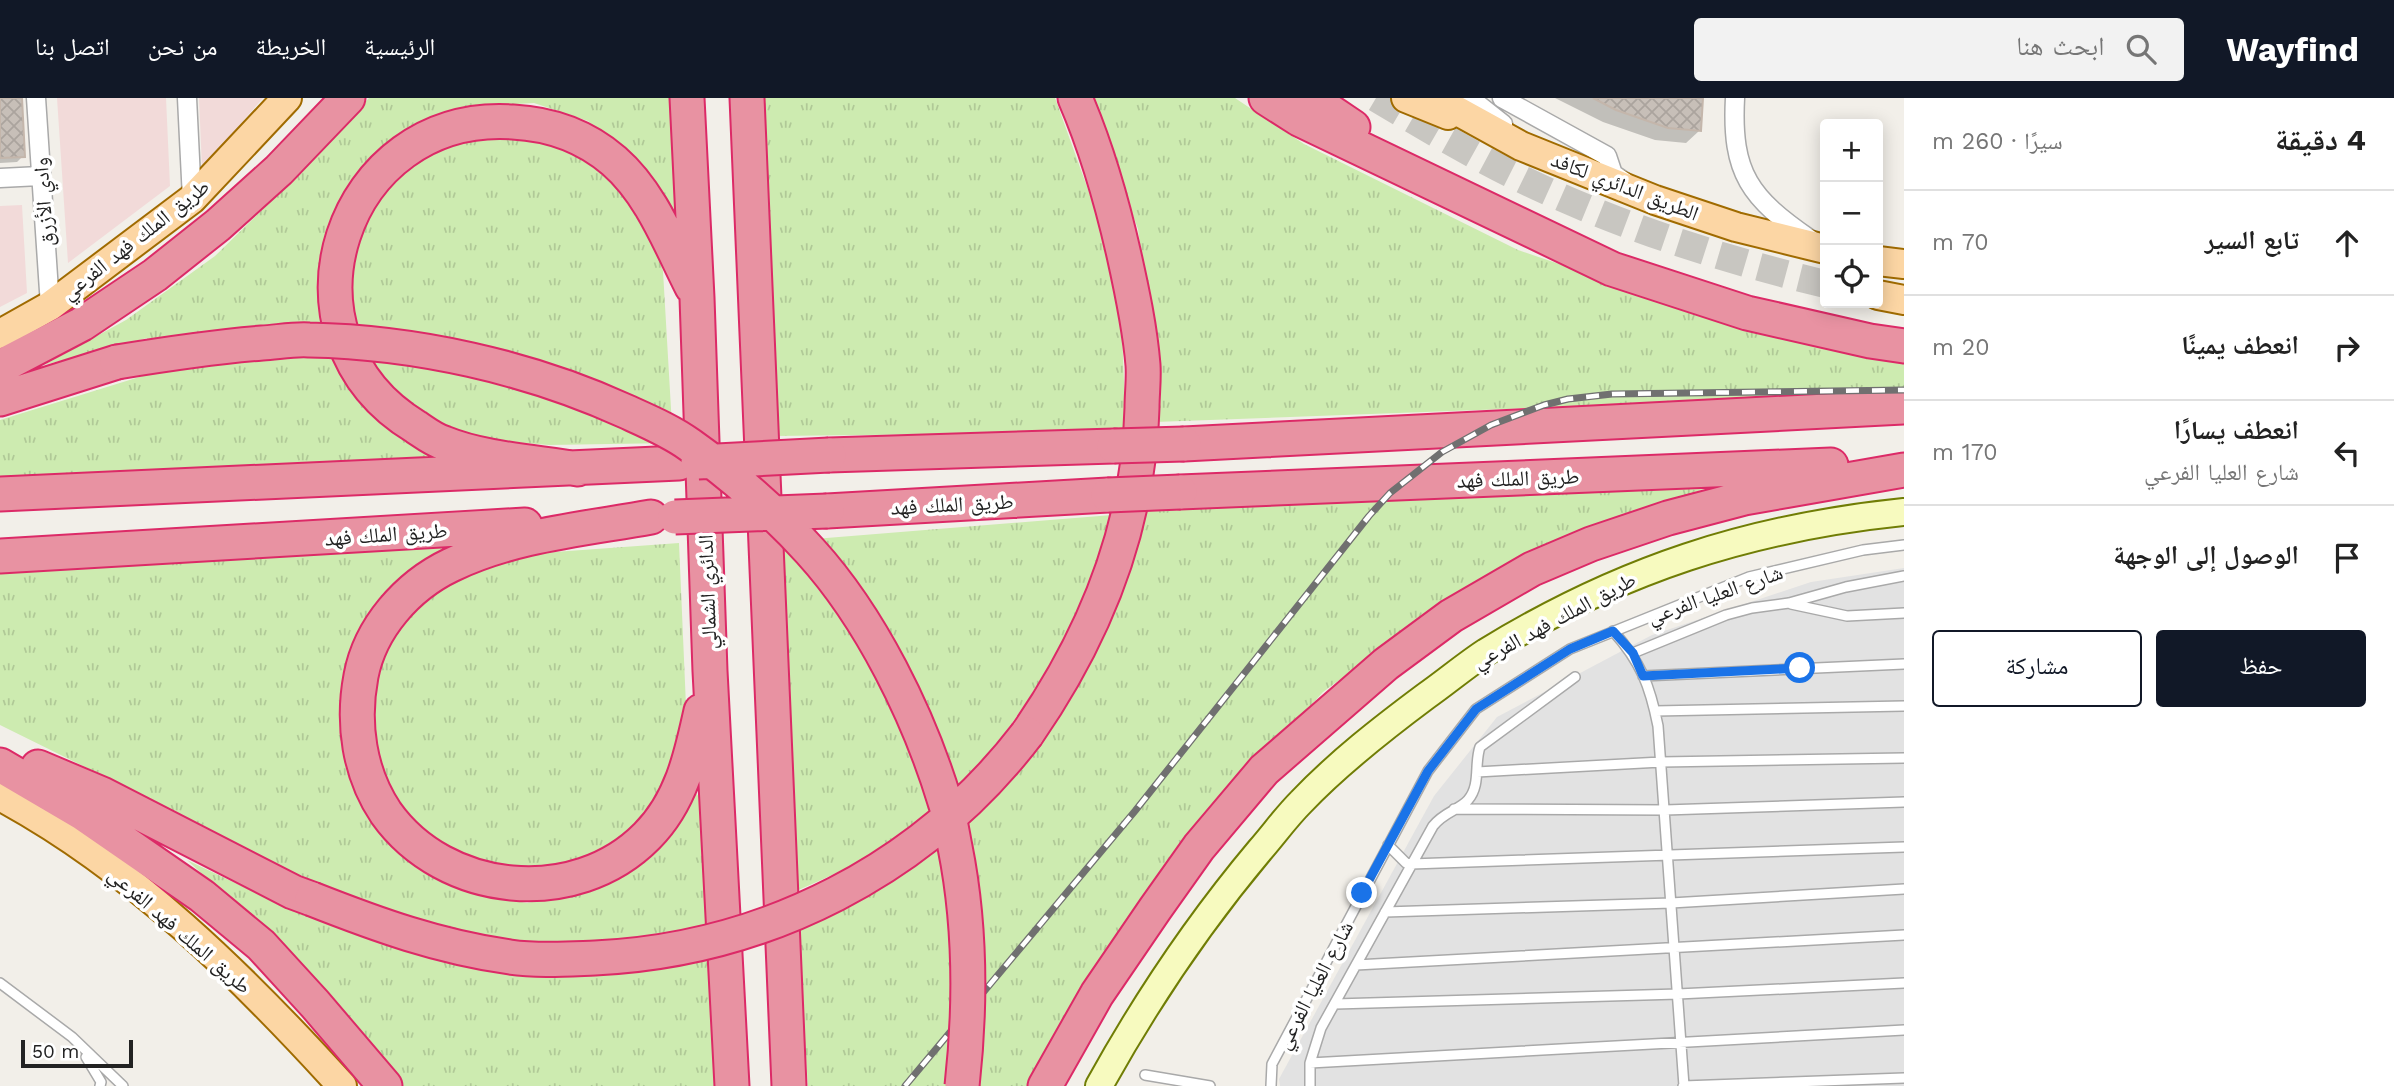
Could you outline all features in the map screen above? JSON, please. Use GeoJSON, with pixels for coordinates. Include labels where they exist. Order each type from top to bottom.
{"type":"FeatureCollection","features":[{"type":"Feature","properties":{"kind":"highway"},"geometry":{"type":"LineString","coordinates":[[0,367],[82,324],[155,275],[218,225],[279,170],[348,98]]}},
{"type":"Feature","properties":{"kind":"highway","name":"الدائري الشمالي"},"geometry":{"type":"LineString","coordinates":[[687,98],[710,671],[732,1086]]}},
{"type":"Feature","properties":{"kind":"highway"},"geometry":{"type":"LineString","coordinates":[[747,98],[789,1086]]}},
{"type":"Feature","properties":{"kind":"highway"},"geometry":{"type":"LineString","coordinates":[[0,752],[102,794],[293,892],[387,929],[459,948],[513,958],[627,956],[681,949],[739,935],[806,909],[851,886],[895,859],[956,812],[1002,767],[1027,734],[1051,699],[1092,625],[1129,514],[1141,444],[1143,367],[1133,295],[1114,208],[1075,98]]}},
{"type":"Feature","properties":{"kind":"highway"},"geometry":{"type":"LineString","coordinates":[[1266,98],[1299,119],[1612,269],[1747,313],[1870,341],[1904,346]]}},
{"type":"Feature","properties":{"kind":"highway"},"geometry":{"type":"LineString","coordinates":[[1310,98],[1367,137],[1390,163]]}},
{"type":"Feature","properties":{"kind":"highway"},"geometry":{"type":"LineString","coordinates":[[579,469],[482,454],[443,443],[398,416],[370,388],[345,348],[337,312],[335,275],[348,220],[363,193],[386,167],[408,150],[432,135],[463,124],[537,123],[565,131],[591,143],[615,162],[638,186],[697,298]]}},
{"type":"Feature","properties":{"kind":"highway"},"geometry":{"type":"LineString","coordinates":[[0,399],[117,362],[183,351],[307,340],[369,344],[453,356],[524,372],[595,397],[656,425],[689,444],[756,499],[810,550],[840,588],[897,683],[924,744],[946,804],[959,867],[969,961],[968,1035],[962,1086]]}},
{"type":"Feature","properties":{"kind":"highway"},"geometry":{"type":"LineString","coordinates":[[0,494],[579,469],[828,455],[1184,443],[1904,408]]}},
{"type":"Feature","properties":{"kind":"highway","name":"طريق الملك فهد"},"geometry":{"type":"LineString","coordinates":[[0,556],[663,517],[827,511],[1108,495],[1904,462]]}},
{"type":"Feature","properties":{"kind":"highway"},"geometry":{"type":"LineString","coordinates":[[1045,1086],[1097,994],[1155,909],[1199,847],[1264,771],[1386,664],[1451,616],[1532,569],[1591,544],[1668,518],[1744,498],[1904,470]]}},
{"type":"Feature","properties":{"kind":"highway"},"geometry":{"type":"LineString","coordinates":[[663,517],[526,539],[485,551],[450,565],[429,577],[409,594],[382,625],[363,665],[357,698],[357,731],[367,774],[386,813],[421,849],[445,864],[491,881],[521,884],[551,884],[579,877],[626,853],[647,836],[664,815],[688,767],[710,671]]}},
{"type":"Feature","properties":{"kind":"highway"},"geometry":{"type":"LineString","coordinates":[[0,765],[82,813],[202,896],[251,937],[315,1004],[385,1086]]}},
{"type":"Feature","properties":{"kind":"main road","name":"طريق الملك فهد الفرعي"},"geometry":{"type":"LineString","coordinates":[[0,334],[50,306],[192,199],[287,98]]}},
{"type":"Feature","properties":{"kind":"main road"},"geometry":{"type":"LineString","coordinates":[[1406,98],[1521,146]]}},
{"type":"Feature","properties":{"kind":"main road","name":"الطريق الدائري لكافد"},"geometry":{"type":"LineString","coordinates":[[1434,98],[1521,146],[1655,200],[1736,227],[1820,248]]}},
{"type":"Feature","properties":{"kind":"main road"},"geometry":{"type":"LineString","coordinates":[[1883,262],[1904,264]]}},
{"type":"Feature","properties":{"kind":"main road"},"geometry":{"type":"LineString","coordinates":[[1883,296],[1904,300]]}},
{"type":"Feature","properties":{"kind":"main road","name":"طريق الملك فهد الفرعي"},"geometry":{"type":"LineString","coordinates":[[0,796],[88,851],[151,900],[270,1008],[335,1082]]}},
{"type":"Feature","properties":{"kind":"street","name":"وادي الأزرق"},"geometry":{"type":"LineString","coordinates":[[36,98],[50,306]]}},
{"type":"Feature","properties":{"kind":"street"},"geometry":{"type":"LineString","coordinates":[[187,98],[192,199]]}},
{"type":"Feature","properties":{"kind":"street"},"geometry":{"type":"LineString","coordinates":[[1470,98],[1503,125],[1521,146]]}},
{"type":"Feature","properties":{"kind":"street"},"geometry":{"type":"LineString","coordinates":[[1502,98],[1607,156],[1613,174],[1655,200]]}},
{"type":"Feature","properties":{"kind":"street"},"geometry":{"type":"LineString","coordinates":[[1735,98],[1734,132],[1737,155],[1748,182],[1775,213],[1820,246]]}},
{"type":"Feature","properties":{"kind":"street"},"geometry":{"type":"LineString","coordinates":[[0,178],[40,176]]}},
{"type":"Feature","properties":{"kind":"street","name":"طريق الملك فهد الفرعي"},"geometry":{"type":"LineString","coordinates":[[1099,1086],[1179,954],[1218,900],[1301,801],[1386,725],[1485,653],[1596,594],[1643,572],[1707,549],[1772,532],[1856,517],[1904,512]]}},
{"type":"Feature","properties":{"kind":"lane","name":"شارع العليا الفرعي"},"geometry":{"type":"LineString","coordinates":[[1270,1086],[1272,1064],[1428,771],[1476,709],[1570,649],[1749,577],[1863,550],[1904,545]]}},
{"type":"Feature","properties":{"kind":"lane"},"geometry":{"type":"LineString","coordinates":[[1633,653],[1726,615],[1904,576]]}},
{"type":"Feature","properties":{"kind":"lane"},"geometry":{"type":"LineString","coordinates":[[1789,603],[1847,616],[1904,613]]}},
{"type":"Feature","properties":{"kind":"lane"},"geometry":{"type":"LineString","coordinates":[[1613,631],[1633,653],[1650,691],[1655,711],[1665,810],[1684,1086],[1904,1078]]}},
{"type":"Feature","properties":{"kind":"lane"},"geometry":{"type":"LineString","coordinates":[[1643,676],[1904,664]]}},
{"type":"Feature","properties":{"kind":"lane"},"geometry":{"type":"LineString","coordinates":[[1310,1086],[1310,1063],[1314,1045],[1433,826],[1441,815],[1468,799],[1475,789],[1476,758],[1480,747],[1575,677]]}},
{"type":"Feature","properties":{"kind":"lane"},"geometry":{"type":"LineString","coordinates":[[1655,711],[1904,706]]}},
{"type":"Feature","properties":{"kind":"lane"},"geometry":{"type":"LineString","coordinates":[[1477,772],[1661,762],[1904,758]]}},
{"type":"Feature","properties":{"kind":"lane"},"geometry":{"type":"LineString","coordinates":[[1453,809],[1665,810],[1904,802]]}},
{"type":"Feature","properties":{"kind":"lane"},"geometry":{"type":"LineString","coordinates":[[1388,845],[1406,863],[1411,864],[1904,847]]}},
{"type":"Feature","properties":{"kind":"lane"},"geometry":{"type":"LineString","coordinates":[[1385,912],[1671,903],[1904,889]]}},
{"type":"Feature","properties":{"kind":"lane"},"geometry":{"type":"LineString","coordinates":[[1356,964],[1904,935]]}},
{"type":"Feature","properties":{"kind":"lane"},"geometry":{"type":"LineString","coordinates":[[1335,1004],[1678,994],[1904,983]]}},
{"type":"Feature","properties":{"kind":"lane"},"geometry":{"type":"LineString","coordinates":[[0,984],[72,1037],[123,1086]]}},
{"type":"Feature","properties":{"kind":"lane"},"geometry":{"type":"LineString","coordinates":[[1310,1063],[1904,1030]]}},
{"type":"Feature","properties":{"kind":"lane"},"geometry":{"type":"LineString","coordinates":[[72,1037],[91,1063],[100,1086]]}},
{"type":"Feature","properties":{"kind":"lane"},"geometry":{"type":"LineString","coordinates":[[1145,1075],[1210,1086]]}},
{"type":"Feature","properties":{"kind":"shaded area"},"geometry":{"type":"Polygon","coordinates":[[[57,98],[166,98],[170,186],[68,263],[57,98]]]}},
{"type":"Feature","properties":{"kind":"shaded area"},"geometry":{"type":"Polygon","coordinates":[[[199,98],[263,98],[202,168],[199,98]]]}},
{"type":"Feature","properties":{"kind":"shaded area"},"geometry":{"type":"Polygon","coordinates":[[[22,205],[27,293],[0,307],[0,206],[22,205]]]}},
{"type":"Feature","properties":{"kind":"shaded area"},"geometry":{"type":"Polygon","coordinates":[[[1904,568],[1904,1086],[1280,1086],[1279,1079],[1434,796],[1497,717],[1652,635],[1811,582],[1904,568]]]}},
{"type":"Feature","properties":{"kind":"green space"},"geometry":{"type":"Polygon","coordinates":[[[369,98],[671,98],[677,219],[637,164],[588,121],[534,103],[466,107],[409,134],[353,186],[326,322],[342,378],[383,426],[445,463],[0,485],[0,420],[149,374],[147,338],[44,365],[126,320],[215,256],[303,170],[369,98]]]}},
{"type":"Feature","properties":{"kind":"green space"},"geometry":{"type":"Polygon","coordinates":[[[758,98],[1055,98],[1099,220],[1122,332],[1126,432],[775,436],[758,98]]]}},
{"type":"Feature","properties":{"kind":"green space"},"geometry":{"type":"Polygon","coordinates":[[[1090,98],[1235,98],[1304,144],[1518,250],[1615,283],[1904,354],[1904,394],[1155,422],[1154,352],[1138,229],[1090,98]]]}},
{"type":"Feature","properties":{"kind":"green space"},"geometry":{"type":"Polygon","coordinates":[[[491,132],[541,134],[606,168],[643,210],[663,271],[673,443],[549,445],[476,439],[421,418],[378,376],[355,328],[349,282],[366,221],[393,182],[434,150],[491,132]]]}},
{"type":"Feature","properties":{"kind":"green space"},"geometry":{"type":"Polygon","coordinates":[[[1721,483],[1610,522],[1441,605],[1323,692],[1173,857],[1036,1086],[808,1086],[797,927],[910,868],[1116,594],[1146,511],[1721,483]]]}},
{"type":"Feature","properties":{"kind":"green space"},"geometry":{"type":"Polygon","coordinates":[[[1112,515],[1097,572],[1060,646],[1024,706],[981,762],[932,812],[904,834],[865,858],[796,891],[777,542],[1112,515]]]}},
{"type":"Feature","properties":{"kind":"green space"},"geometry":{"type":"Polygon","coordinates":[[[679,543],[686,706],[677,764],[643,821],[609,852],[549,872],[479,865],[430,838],[392,793],[376,752],[370,692],[391,636],[427,599],[469,569],[513,555],[679,543]]]}},
{"type":"Feature","properties":{"kind":"green space"},"geometry":{"type":"Polygon","coordinates":[[[402,545],[447,546],[394,585],[343,677],[341,741],[354,789],[376,822],[413,865],[466,891],[527,903],[592,889],[694,791],[700,798],[715,1086],[403,1086],[285,950],[187,860],[294,911],[308,883],[166,807],[0,725],[0,568],[402,545]]]}},
{"type":"Feature","properties":{"kind":"building"},"geometry":{"type":"Polygon","coordinates":[[[0,98],[22,98],[25,157],[0,158],[0,98]]]}},
{"type":"Feature","properties":{"kind":"building"},"geometry":{"type":"Polygon","coordinates":[[[1593,98],[1703,98],[1701,131],[1668,128],[1616,110],[1593,98]]]}},
{"type":"Feature","properties":{"kind":"tunnel"},"geometry":{"type":"LineString","coordinates":[[1376,98],[1527,182],[1616,220],[1754,266],[1820,283]]}},
{"type":"Feature","properties":{"kind":"railway"},"geometry":{"type":"LineString","coordinates":[[905,1086],[1135,811],[1369,516],[1390,493],[1442,452],[1491,425],[1568,399],[1612,394],[1904,390]]}},
{"type":"Feature","properties":{"kind":"route"},"geometry":{"type":"LineString","coordinates":[[1362,893],[1428,771],[1476,709],[1570,649],[1613,631],[1633,653],[1643,676],[1800,668]]}}]}
